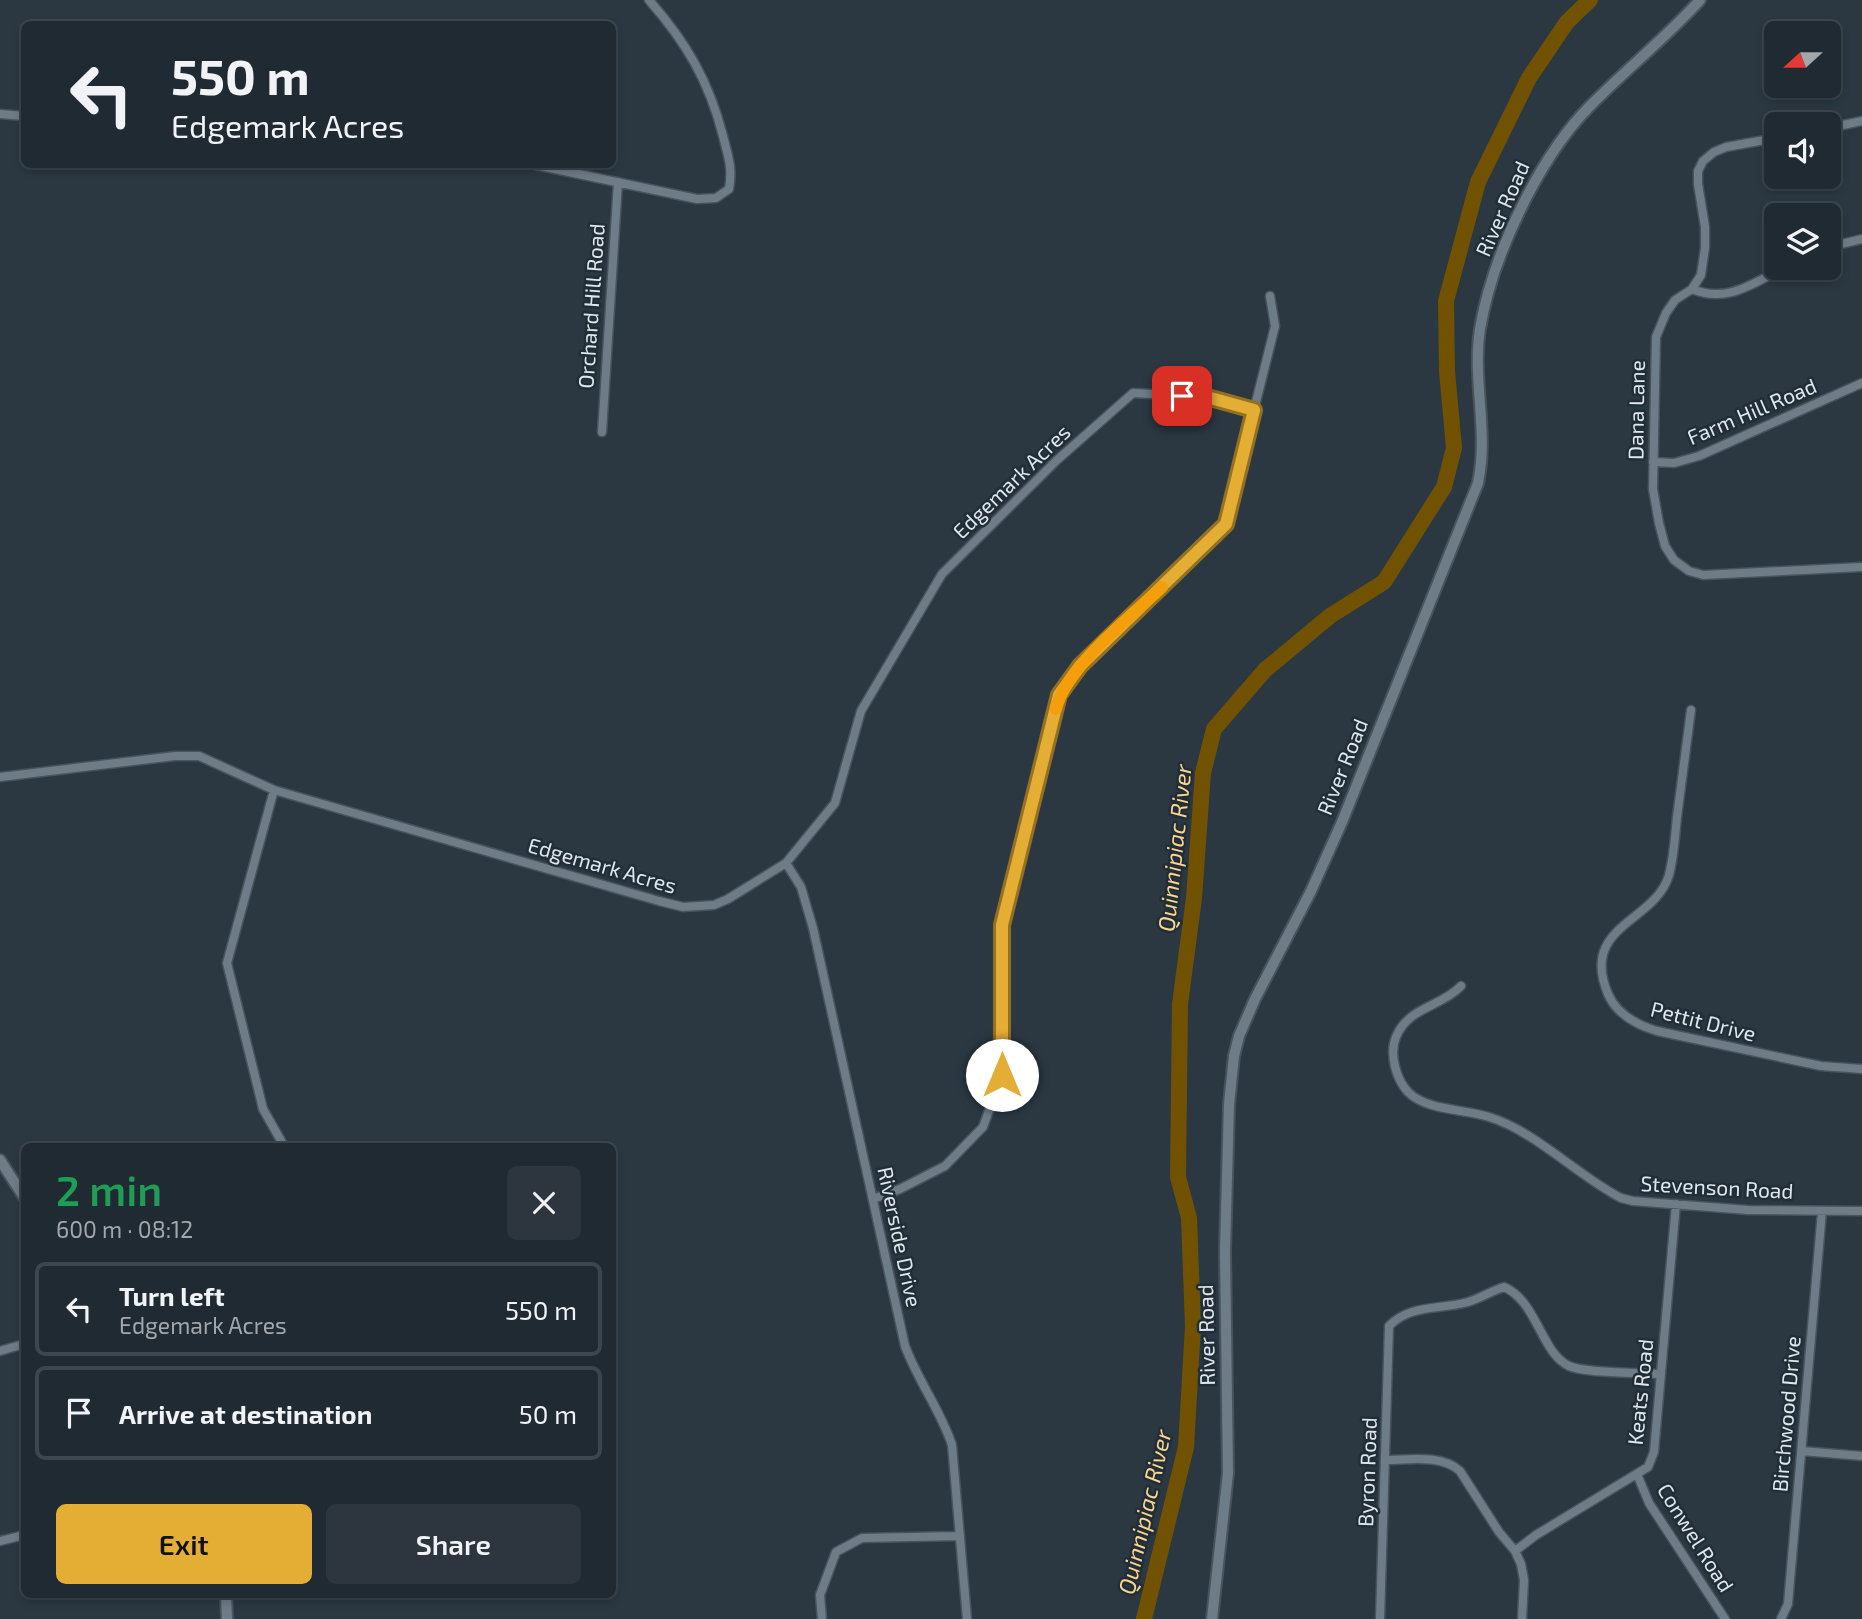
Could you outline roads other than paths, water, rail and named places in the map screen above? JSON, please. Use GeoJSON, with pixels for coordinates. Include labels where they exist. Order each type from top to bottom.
{"type":"FeatureCollection","features":[{"type":"Feature","properties":{"kind":"main road","name":"River Road"},"geometry":{"type":"LineString","coordinates":[[1212,1619],[1228,1473],[1226,1214],[1229,1104],[1239,1036],[1255,999],[1306,902],[1342,821],[1478,483],[1483,446],[1480,332],[1490,290],[1521,209],[1546,160],[1571,127],[1700,0]]}},
{"type":"Feature","properties":{"kind":"main road"},"geometry":{"type":"LineString","coordinates":[[0,1160],[21,1192]]}},
{"type":"Feature","properties":{"kind":"main road"},"geometry":{"type":"LineString","coordinates":[[226,1598],[228,1619]]}},
{"type":"Feature","properties":{"kind":"street"},"geometry":{"type":"LineString","coordinates":[[549,168],[697,199],[716,198],[729,189],[732,172],[716,110],[698,64],[649,0]]}},
{"type":"Feature","properties":{"kind":"street"},"geometry":{"type":"LineString","coordinates":[[0,114],[21,116]]}},
{"type":"Feature","properties":{"kind":"street"},"geometry":{"type":"LineString","coordinates":[[1841,125],[1862,121]]}},
{"type":"Feature","properties":{"kind":"street","name":"Dana Lane"},"geometry":{"type":"LineString","coordinates":[[1764,140],[1726,147],[1703,161],[1698,171],[1706,248],[1701,275],[1692,289],[1675,300],[1662,319],[1656,337],[1653,489],[1665,546],[1674,561],[1703,575],[1862,567]]}},
{"type":"Feature","properties":{"kind":"street","name":"Orchard Hill Road"},"geometry":{"type":"LineString","coordinates":[[602,432],[618,183]]}},
{"type":"Feature","properties":{"kind":"street"},"geometry":{"type":"LineString","coordinates":[[1841,244],[1862,239]]}},
{"type":"Feature","properties":{"kind":"street"},"geometry":{"type":"LineString","coordinates":[[1692,289],[1704,295],[1720,296],[1764,278]]}},
{"type":"Feature","properties":{"kind":"street"},"geometry":{"type":"LineString","coordinates":[[873,1199],[946,1166],[983,1127],[1002,1075],[1002,925],[1059,695],[1080,666],[1226,524],[1275,326],[1270,296]]}},
{"type":"Feature","properties":{"kind":"street","name":"Farm Hill Road"},"geometry":{"type":"LineString","coordinates":[[1653,463],[1674,463],[1699,456],[1862,383]]}},
{"type":"Feature","properties":{"kind":"street","name":"Edgemark Acres"},"geometry":{"type":"LineString","coordinates":[[0,777],[188,754],[274,790],[683,907],[700,908],[721,902],[786,863],[835,803],[861,711],[942,574],[1056,461],[1133,393],[1207,397],[1254,410]]}},
{"type":"Feature","properties":{"kind":"street","name":"Pettit Drive"},"geometry":{"type":"LineString","coordinates":[[1691,710],[1668,878],[1653,903],[1619,927],[1610,939],[1602,968],[1610,998],[1630,1020],[1642,1027],[1821,1066],[1862,1069]]}},
{"type":"Feature","properties":{"kind":"street"},"geometry":{"type":"LineString","coordinates":[[274,790],[227,963],[263,1109],[282,1143]]}},
{"type":"Feature","properties":{"kind":"street","name":"Riverside Drive"},"geometry":{"type":"LineString","coordinates":[[786,863],[801,887],[813,928],[905,1346],[952,1445],[968,1619]]}},
{"type":"Feature","properties":{"kind":"street","name":"Stevenson Road"},"geometry":{"type":"LineString","coordinates":[[1461,986],[1445,1000],[1412,1014],[1395,1038],[1395,1068],[1410,1094],[1427,1103],[1491,1117],[1621,1198],[1748,1210],[1862,1211]]}},
{"type":"Feature","properties":{"kind":"street","name":"Keats Road"},"geometry":{"type":"LineString","coordinates":[[1516,1551],[1536,1535],[1648,1467],[1654,1452],[1676,1205]]}},
{"type":"Feature","properties":{"kind":"street","name":"Birchwood Drive"},"geometry":{"type":"LineString","coordinates":[[1782,1619],[1788,1604],[1822,1211]]}},
{"type":"Feature","properties":{"kind":"street","name":"Byron Road"},"geometry":{"type":"LineString","coordinates":[[1380,1619],[1389,1326],[1406,1312],[1464,1303],[1504,1287],[1515,1292],[1523,1301],[1556,1354],[1570,1367],[1661,1374]]}},
{"type":"Feature","properties":{"kind":"street"},"geometry":{"type":"LineString","coordinates":[[0,1351],[21,1345]]}},
{"type":"Feature","properties":{"kind":"street"},"geometry":{"type":"LineString","coordinates":[[1802,1451],[1862,1456]]}},
{"type":"Feature","properties":{"kind":"street"},"geometry":{"type":"LineString","coordinates":[[1386,1460],[1441,1461],[1452,1464],[1460,1471],[1499,1532],[1516,1551],[1524,1580],[1522,1619]]}},
{"type":"Feature","properties":{"kind":"street","name":"Conwel Road"},"geometry":{"type":"LineString","coordinates":[[1637,1474],[1649,1503],[1725,1619]]}},
{"type":"Feature","properties":{"kind":"street"},"geometry":{"type":"LineString","coordinates":[[0,1541],[21,1536]]}},
{"type":"Feature","properties":{"kind":"street"},"geometry":{"type":"LineString","coordinates":[[822,1619],[820,1595],[836,1552],[862,1538],[960,1536]]}},
{"type":"Feature","properties":{"kind":"waterway","name":"Quinnipiac River"},"geometry":{"type":"LineString","coordinates":[[1144,1619],[1186,1447],[1193,1326],[1189,1218],[1178,1177],[1180,1004],[1194,898],[1203,773],[1214,729],[1265,670],[1330,616],[1384,582],[1444,487],[1454,448],[1447,371],[1446,301],[1478,182],[1529,78],[1567,22],[1590,0]]}}]}
